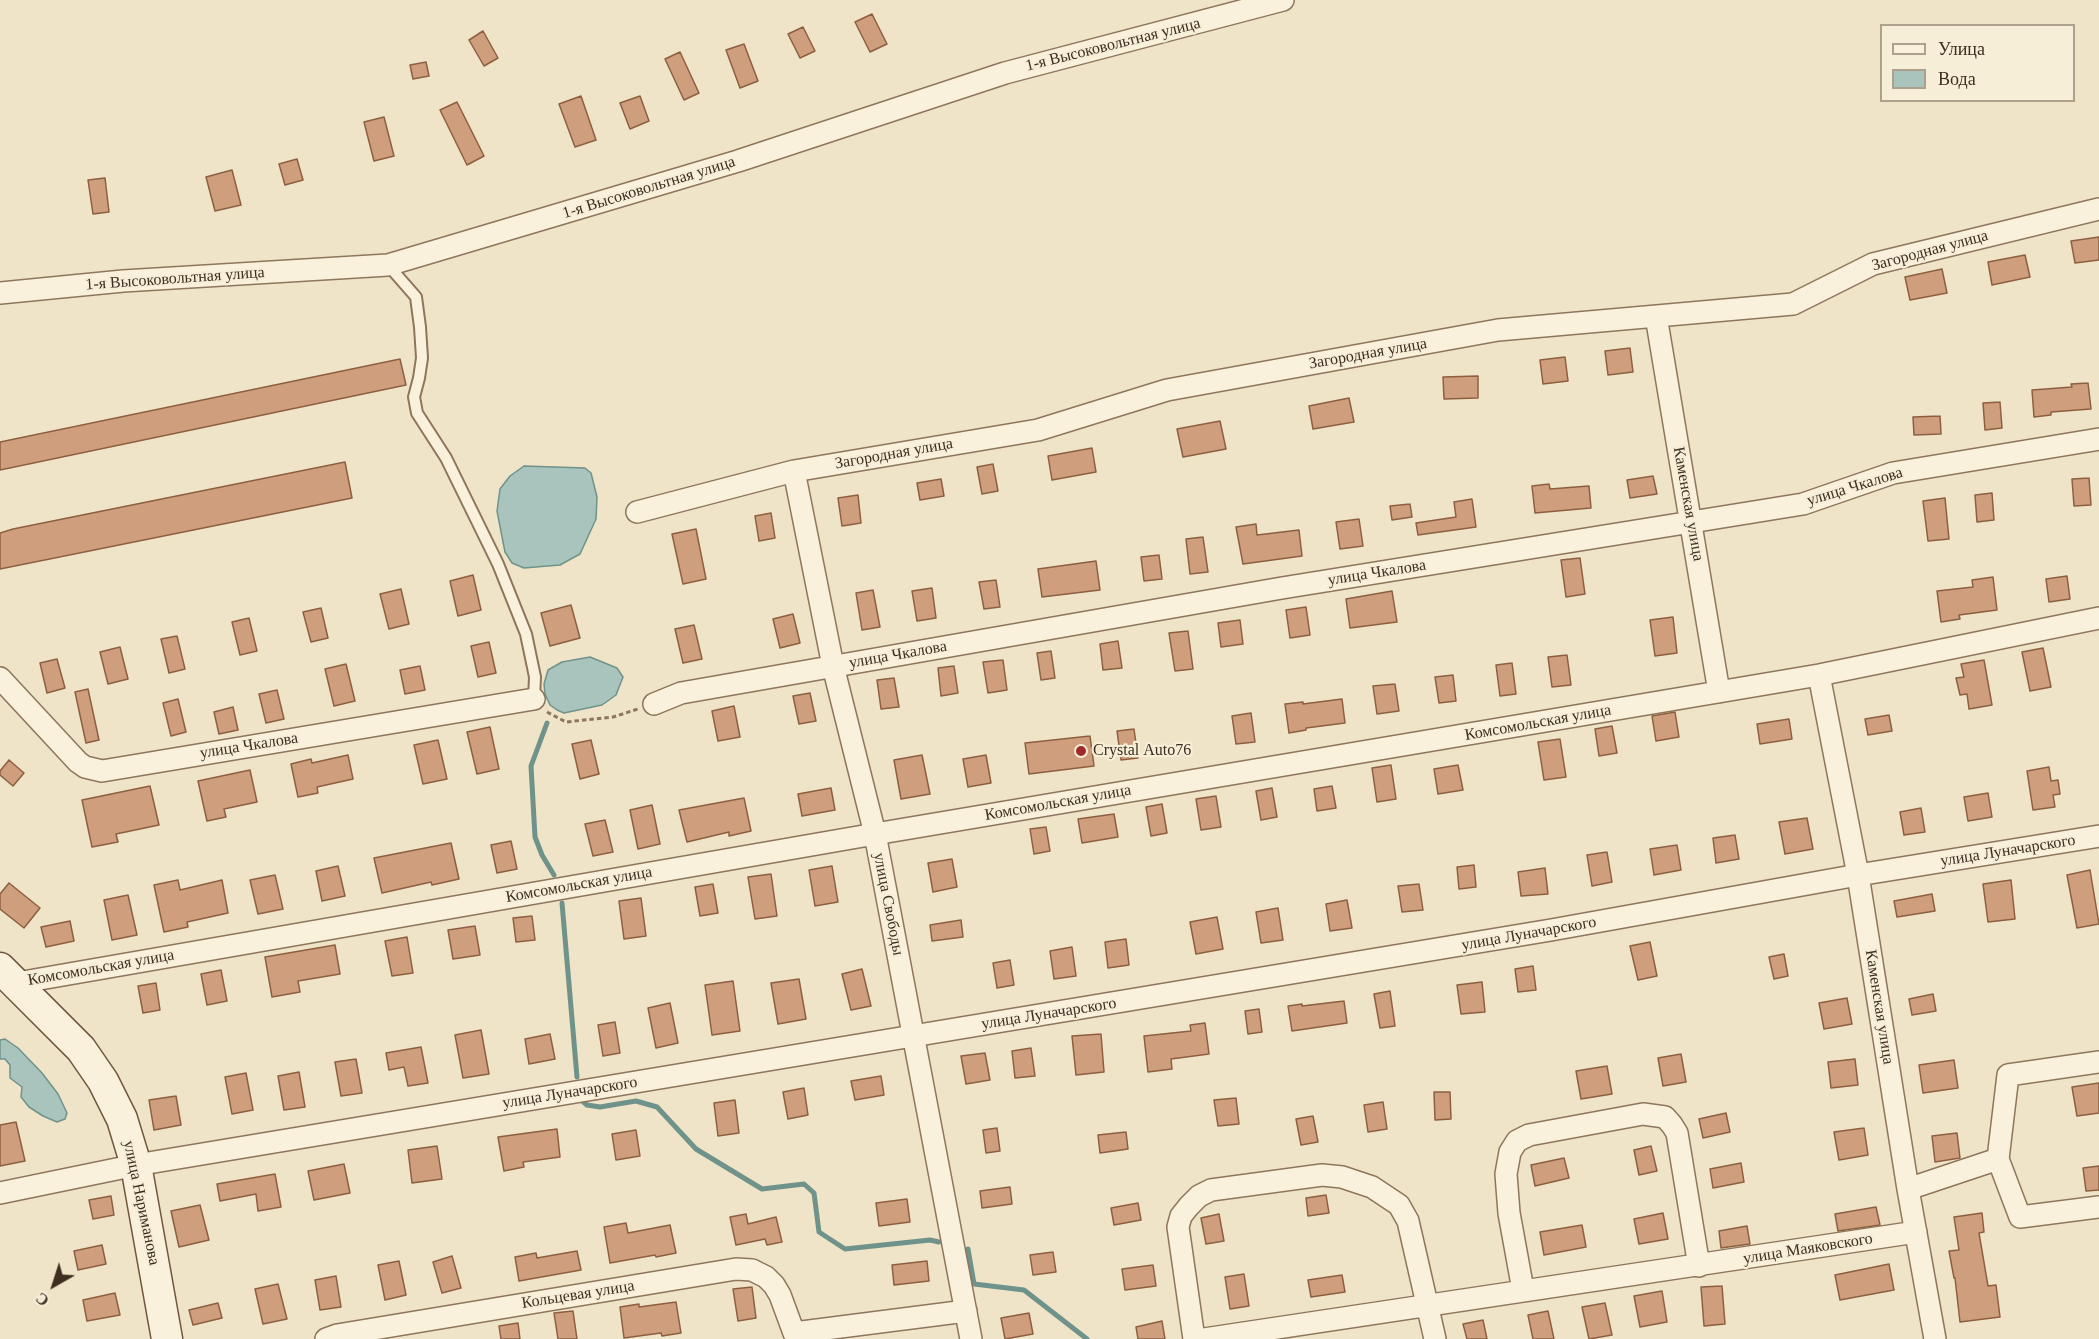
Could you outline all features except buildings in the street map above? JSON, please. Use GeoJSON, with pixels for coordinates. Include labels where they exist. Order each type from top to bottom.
{"type":"FeatureCollection","features":[{"type":"Feature","properties":{"kind":"main road","name":"улица Нариманова"},"geometry":{"type":"LineString","coordinates":[[8,976],[81,1049],[103,1081],[122,1119],[136,1165],[167,1339]]}},
{"type":"Feature","properties":{"kind":"street","name":"1-я Высоковольтная улица"},"geometry":{"type":"LineString","coordinates":[[0,293],[123,281],[388,265],[738,160],[1005,73],[1283,0]]}},
{"type":"Feature","properties":{"kind":"street","name":"Загородная улица"},"geometry":{"type":"LineString","coordinates":[[636,512],[794,471],[1038,430],[1167,390],[1498,330],[1793,304],[1873,264],[2099,209]]}},
{"type":"Feature","properties":{"kind":"street","name":"Каменская улица"},"geometry":{"type":"LineString","coordinates":[[1656,316],[1719,692]]}},
{"type":"Feature","properties":{"kind":"street","name":"улица Чкалова"},"geometry":{"type":"LineString","coordinates":[[654,704],[681,693],[833,666],[1282,588],[1803,504],[1893,473],[2099,439]]}},
{"type":"Feature","properties":{"kind":"street","name":"улица Свободы"},"geometry":{"type":"LineString","coordinates":[[794,471],[833,666],[874,834],[971,1339]]}},
{"type":"Feature","properties":{"kind":"street","name":"Комсомольская улица"},"geometry":{"type":"LineString","coordinates":[[8,976],[874,834],[1819,675],[2099,618]]}},
{"type":"Feature","properties":{"kind":"street","name":"Каменская улица"},"geometry":{"type":"LineString","coordinates":[[1819,675],[1858,874],[1908,1189],[1935,1339]]}},
{"type":"Feature","properties":{"kind":"street","name":"улица Чкалова"},"geometry":{"type":"LineString","coordinates":[[0,678],[70,755],[86,767],[102,771],[534,699]]}},
{"type":"Feature","properties":{"kind":"street","name":"улица Луначарского"},"geometry":{"type":"LineString","coordinates":[[0,1193],[136,1165],[1551,930],[1858,874],[2099,836]]}},
{"type":"Feature","properties":{"kind":"street"},"geometry":{"type":"LineString","coordinates":[[2099,1062],[2008,1075],[1998,1159],[2020,1217],[2099,1207]]}},
{"type":"Feature","properties":{"kind":"street"},"geometry":{"type":"LineString","coordinates":[[1522,1290],[1509,1213],[1506,1174],[1509,1152],[1517,1141],[1529,1135],[1643,1114],[1665,1117],[1677,1133],[1700,1266]]}},
{"type":"Feature","properties":{"kind":"street"},"geometry":{"type":"LineString","coordinates":[[1908,1189],[1998,1159]]}},
{"type":"Feature","properties":{"kind":"street"},"geometry":{"type":"LineString","coordinates":[[1194,1339],[1178,1227],[1189,1206],[1199,1196],[1211,1190],[1322,1175],[1342,1177],[1372,1187],[1399,1205],[1408,1221],[1435,1339]]}},
{"type":"Feature","properties":{"kind":"street","name":"улица Маяковского"},"geometry":{"type":"LineString","coordinates":[[1204,1339],[1916,1232]]}},
{"type":"Feature","properties":{"kind":"street","name":"Кольцевая улица"},"geometry":{"type":"LineString","coordinates":[[326,1339],[337,1335],[736,1269],[752,1270],[766,1277],[774,1285],[780,1295],[794,1336],[966,1311]]}},
{"type":"Feature","properties":{"kind":"lane"},"geometry":{"type":"LineString","coordinates":[[388,265],[416,297],[422,358],[420,378],[414,397],[417,412],[446,458],[498,564],[526,634],[535,677],[534,699]]}},
{"type":"Feature","properties":{"kind":"path"},"geometry":{"type":"LineString","coordinates":[[534,699],[551,715],[566,722],[613,717],[654,704]]}},
{"type":"Feature","properties":{"kind":"water"},"geometry":{"type":"Polygon","coordinates":[[[524,466],[585,468],[591,473],[597,497],[596,519],[580,554],[560,565],[524,568],[512,563],[505,552],[497,511],[500,489],[510,476],[524,466]]]}},
{"type":"Feature","properties":{"kind":"water"},"geometry":{"type":"Polygon","coordinates":[[[590,657],[617,668],[623,677],[616,695],[602,705],[564,713],[550,705],[544,684],[548,670],[562,662],[590,657]]]}},
{"type":"Feature","properties":{"kind":"water"},"geometry":{"type":"Polygon","coordinates":[[[5,1039],[18,1048],[58,1094],[67,1113],[65,1119],[57,1122],[43,1116],[29,1107],[21,1097],[22,1087],[10,1078],[10,1065],[5,1059],[0,1059],[0,1040],[5,1039]]]}},
{"type":"Feature","properties":{"kind":"waterway"},"geometry":{"type":"LineString","coordinates":[[547,723],[531,766],[535,837],[554,875]]}},
{"type":"Feature","properties":{"kind":"waterway"},"geometry":{"type":"LineString","coordinates":[[562,903],[577,1077]]}},
{"type":"Feature","properties":{"kind":"waterway"},"geometry":{"type":"LineString","coordinates":[[579,1098],[587,1105],[600,1107],[636,1101],[657,1107],[696,1149],[762,1189],[804,1184],[814,1193],[819,1232],[845,1249],[930,1240],[939,1242]]}},
{"type":"Feature","properties":{"kind":"waterway"},"geometry":{"type":"LineString","coordinates":[[968,1249],[974,1284],[1024,1290],[1087,1339]]}},
{"type":"Feature","properties":{"kind":"place","name":"Crystal Auto76"},"geometry":{"type":"Point","coordinates":[1081,751]}}]}
